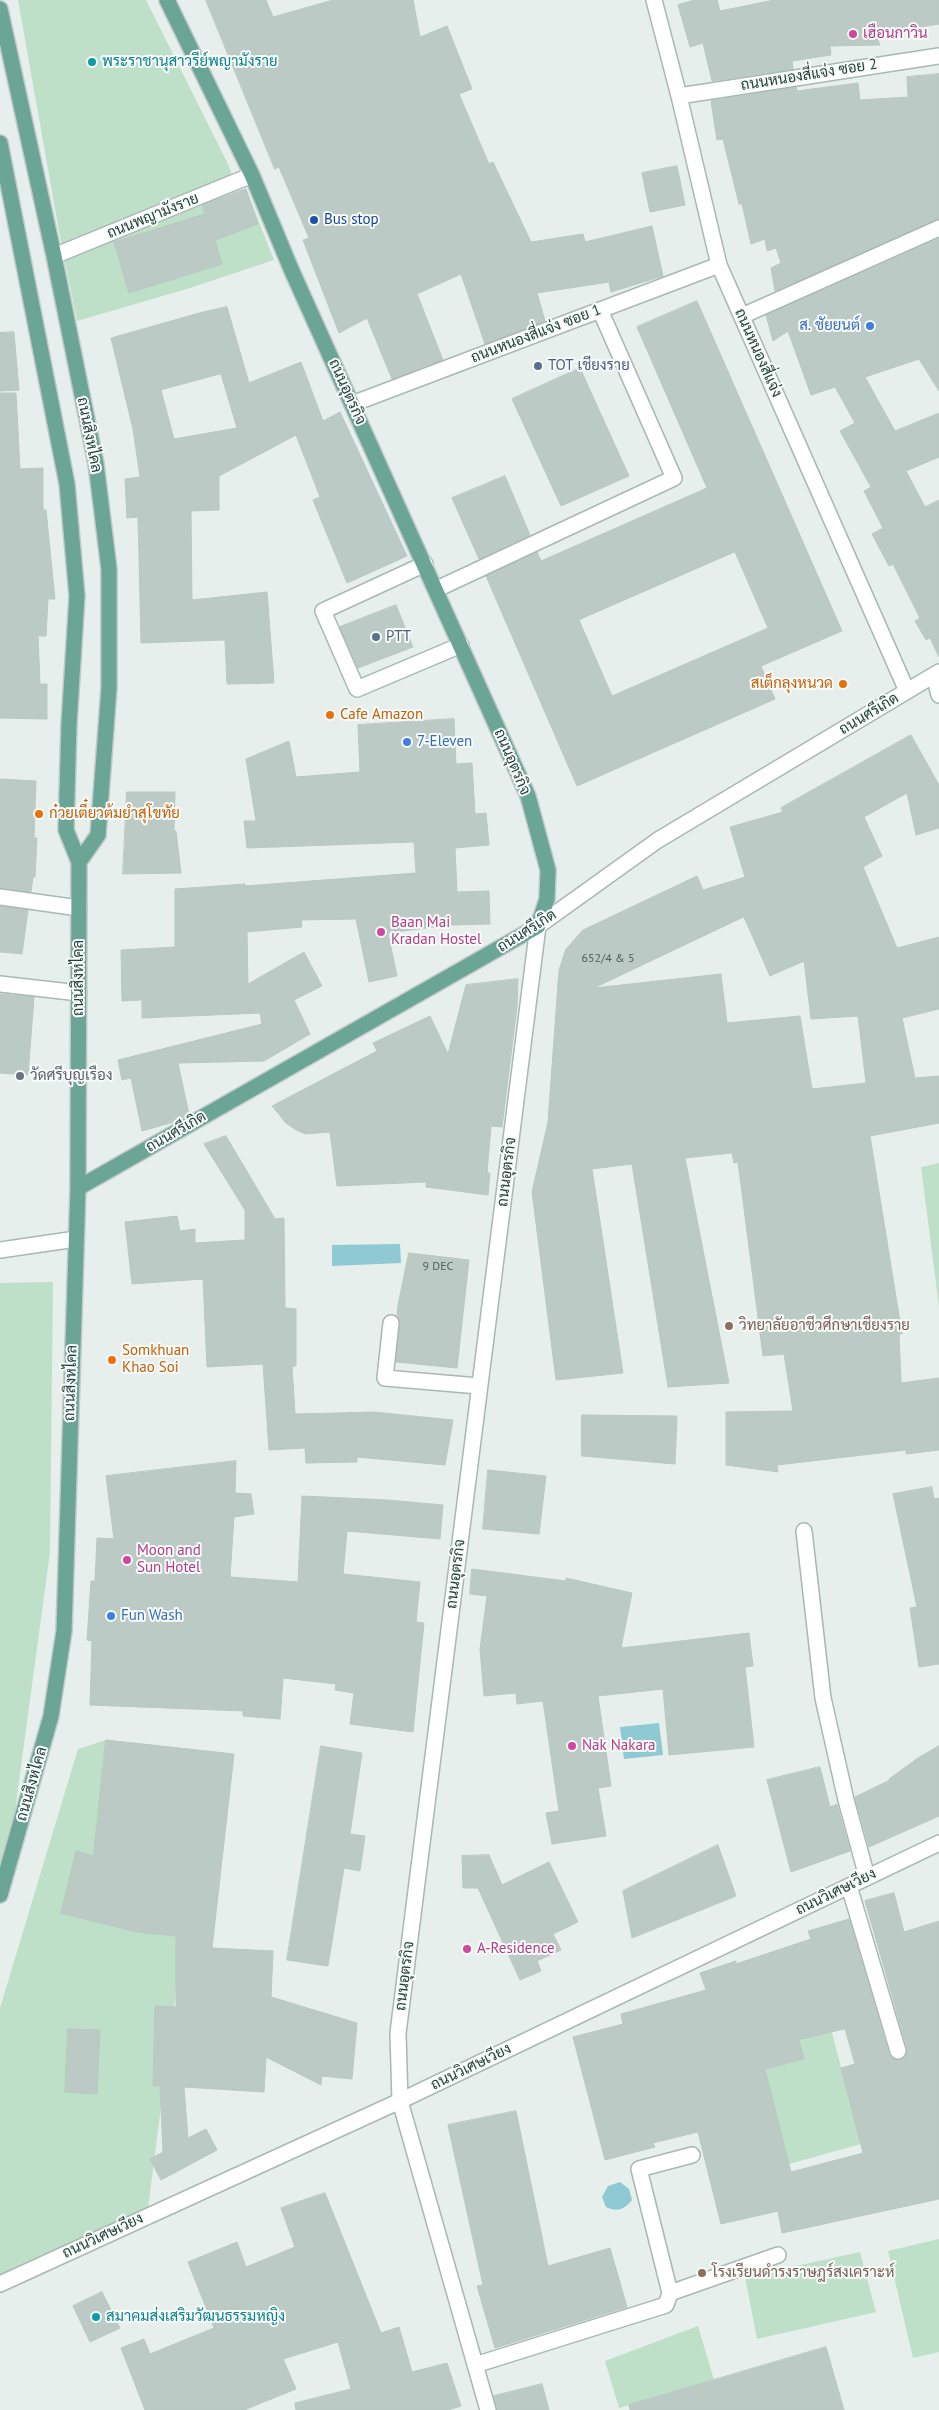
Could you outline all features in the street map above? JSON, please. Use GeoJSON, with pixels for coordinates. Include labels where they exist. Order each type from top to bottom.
{"type":"FeatureCollection","features":[{"type":"Feature","properties":{"kind":"main road","name":"ถนนอุตรกิจ"},"geometry":{"type":"LineString","coordinates":[[167,0],[252,175],[291,269],[528,796],[548,870],[549,886],[538,926]]}},
{"type":"Feature","properties":{"kind":"main road","name":"ถนนสิงหไคล"},"geometry":{"type":"LineString","coordinates":[[0,9],[54,256],[96,464],[109,569],[109,688],[98,835],[80,862]]}},
{"type":"Feature","properties":{"kind":"main road","name":"ถนนสิงหไคล"},"geometry":{"type":"LineString","coordinates":[[0,143],[67,484],[77,596],[69,724],[66,830],[80,862],[78,1188],[64,1632],[51,1716],[4,1870],[0,1895]]}},
{"type":"Feature","properties":{"kind":"main road","name":"ถนนศรีเกิด"},"geometry":{"type":"LineString","coordinates":[[78,1188],[538,926]]}},
{"type":"Feature","properties":{"kind":"street","name":"ถนนหนองสี่แจ่ง"},"geometry":{"type":"LineString","coordinates":[[654,0],[719,265],[907,691]]}},
{"type":"Feature","properties":{"kind":"street","name":"ถนนหนองสี่แจ่ง ซอย 2"},"geometry":{"type":"LineString","coordinates":[[679,96],[939,56]]}},
{"type":"Feature","properties":{"kind":"street","name":"ถนนพญามังราย"},"geometry":{"type":"LineString","coordinates":[[54,256],[252,175]]}},
{"type":"Feature","properties":{"kind":"street"},"geometry":{"type":"LineString","coordinates":[[742,316],[939,228]]}},
{"type":"Feature","properties":{"kind":"street","name":"ถนนหนองสี่แจ่ง ซอย 1"},"geometry":{"type":"LineString","coordinates":[[352,404],[719,265]]}},
{"type":"Feature","properties":{"kind":"street"},"geometry":{"type":"LineString","coordinates":[[436,589],[674,478],[600,310]]}},
{"type":"Feature","properties":{"kind":"street"},"geometry":{"type":"LineString","coordinates":[[425,564],[323,610],[357,689],[461,645]]}},
{"type":"Feature","properties":{"kind":"street"},"geometry":{"type":"LineString","coordinates":[[936,674],[939,695]]}},
{"type":"Feature","properties":{"kind":"street","name":"ถนนศรีเกิด"},"geometry":{"type":"LineString","coordinates":[[538,926],[658,840],[936,674]]}},
{"type":"Feature","properties":{"kind":"street"},"geometry":{"type":"LineString","coordinates":[[0,897],[79,908]]}},
{"type":"Feature","properties":{"kind":"street","name":"ถนนอุตรกิจ"},"geometry":{"type":"LineString","coordinates":[[482,2409],[475,2365],[400,2101],[398,2033],[538,926]]}},
{"type":"Feature","properties":{"kind":"street"},"geometry":{"type":"LineString","coordinates":[[0,984],[79,992]]}},
{"type":"Feature","properties":{"kind":"street"},"geometry":{"type":"LineString","coordinates":[[0,1250],[76,1239]]}},
{"type":"Feature","properties":{"kind":"street"},"geometry":{"type":"LineString","coordinates":[[391,1323],[385,1378],[480,1386]]}},
{"type":"Feature","properties":{"kind":"street"},"geometry":{"type":"LineString","coordinates":[[804,1531],[823,1698],[846,1800],[867,1877]]}},
{"type":"Feature","properties":{"kind":"street","name":"ถนนวิเศษเวียง"},"geometry":{"type":"LineString","coordinates":[[0,2284],[400,2101],[939,1843]]}},
{"type":"Feature","properties":{"kind":"street"},"geometry":{"type":"LineString","coordinates":[[850,1886],[898,2051]]}},
{"type":"Feature","properties":{"kind":"street"},"geometry":{"type":"LineString","coordinates":[[475,2365],[666,2305],[670,2293],[639,2169],[692,2155]]}},
{"type":"Feature","properties":{"kind":"street"},"geometry":{"type":"LineString","coordinates":[[670,2293],[778,2255]]}},
{"type":"Feature","properties":{"kind":"green space"},"geometry":{"type":"Polygon","coordinates":[[[18,0],[146,0],[232,175],[62,248],[18,0]]]}},
{"type":"Feature","properties":{"kind":"green space"},"geometry":{"type":"Polygon","coordinates":[[[246,189],[274,260],[190,288],[77,321],[64,257],[246,189]]]}},
{"type":"Feature","properties":{"kind":"green space"},"geometry":{"type":"Polygon","coordinates":[[[939,1163],[939,1307],[921,1167],[939,1163]]]}},
{"type":"Feature","properties":{"kind":"green space"},"geometry":{"type":"Polygon","coordinates":[[[53,1282],[50,1552],[7,1870],[0,1895],[0,1283],[53,1282]]]}},
{"type":"Feature","properties":{"kind":"green space"},"geometry":{"type":"Polygon","coordinates":[[[106,1740],[93,1857],[137,1863],[130,1931],[183,1937],[147,2216],[0,2284],[0,2008],[78,1749],[106,1740]]]}},
{"type":"Feature","properties":{"kind":"green space"},"geometry":{"type":"Polygon","coordinates":[[[830,2025],[861,2144],[789,2164],[761,2055],[785,2064],[804,2059],[799,2040],[826,2033],[830,2025]]]}},
{"type":"Feature","properties":{"kind":"green space"},"geometry":{"type":"Polygon","coordinates":[[[939,2239],[939,2352],[913,2358],[888,2251],[939,2239]]]}},
{"type":"Feature","properties":{"kind":"green space"},"geometry":{"type":"Polygon","coordinates":[[[860,2252],[876,2312],[757,2339],[745,2277],[860,2252]]]}},
{"type":"Feature","properties":{"kind":"green space"},"geometry":{"type":"Polygon","coordinates":[[[698,2326],[714,2380],[619,2408],[605,2361],[698,2326]]]}},
{"type":"Feature","properties":{"kind":"water"},"geometry":{"type":"Polygon","coordinates":[[[400,1244],[401,1263],[332,1266],[332,1245],[400,1244]]]}},
{"type":"Feature","properties":{"kind":"water"},"geometry":{"type":"Polygon","coordinates":[[[659,1723],[663,1755],[624,1759],[620,1727],[659,1723]]]}},
{"type":"Feature","properties":{"kind":"water"},"geometry":{"type":"Polygon","coordinates":[[[620,2182],[629,2189],[632,2200],[620,2209],[606,2207],[602,2197],[608,2186],[620,2182]]]}},
{"type":"Feature","properties":{"kind":"building"},"geometry":{"type":"Polygon","coordinates":[[[206,0],[266,0],[273,17],[333,0],[413,0],[420,37],[447,26],[472,89],[459,94],[489,164],[493,162],[531,242],[583,234],[585,242],[652,226],[663,276],[611,292],[609,282],[537,293],[545,321],[485,344],[461,274],[417,294],[443,360],[392,379],[367,318],[339,333],[303,240],[309,238],[279,167],[275,169],[206,0]]]}},
{"type":"Feature","properties":{"kind":"building"},"geometry":{"type":"Polygon","coordinates":[[[695,0],[717,0],[720,11],[774,0],[939,0],[939,24],[876,35],[880,45],[830,46],[831,55],[792,61],[793,69],[712,81],[703,43],[690,47],[678,5],[695,0]]]}},
{"type":"Feature","properties":{"kind":"building"},"geometry":{"type":"Polygon","coordinates":[[[939,74],[939,219],[775,291],[771,268],[781,263],[776,248],[767,251],[765,239],[751,244],[742,204],[739,204],[723,139],[717,140],[711,101],[796,87],[797,91],[858,83],[860,100],[908,97],[907,77],[939,74]]]}},
{"type":"Feature","properties":{"kind":"building"},"geometry":{"type":"Polygon","coordinates":[[[677,166],[685,205],[650,212],[642,173],[677,166]]]}},
{"type":"Feature","properties":{"kind":"building"},"geometry":{"type":"Polygon","coordinates":[[[246,189],[258,224],[215,240],[222,264],[129,293],[114,242],[205,214],[202,205],[246,189]]]}},
{"type":"Feature","properties":{"kind":"building"},"geometry":{"type":"Polygon","coordinates":[[[939,238],[939,391],[919,359],[865,377],[895,431],[939,413],[939,457],[906,471],[925,507],[939,500],[939,657],[930,638],[926,640],[915,621],[920,618],[893,564],[889,566],[872,534],[883,528],[864,491],[871,487],[840,431],[855,423],[835,387],[811,395],[788,331],[773,341],[766,315],[939,238]]]}},
{"type":"Feature","properties":{"kind":"building"},"geometry":{"type":"Polygon","coordinates":[[[697,301],[842,631],[761,666],[775,699],[577,786],[486,576],[537,552],[541,561],[707,488],[637,327],[697,301]],[[735,552],[579,620],[612,696],[768,628],[735,552]]]}},
{"type":"Feature","properties":{"kind":"building"},"geometry":{"type":"Polygon","coordinates":[[[227,307],[249,383],[301,362],[323,421],[340,412],[407,556],[347,583],[313,500],[320,497],[296,435],[219,476],[219,510],[191,511],[192,600],[267,592],[274,683],[227,684],[225,640],[141,643],[138,517],[127,518],[125,479],[140,477],[133,429],[111,338],[227,307]],[[221,374],[161,390],[174,439],[237,428],[221,374]]]}},
{"type":"Feature","properties":{"kind":"building"},"geometry":{"type":"Polygon","coordinates":[[[14,332],[19,390],[0,391],[0,333],[14,332]]]}},
{"type":"Feature","properties":{"kind":"building"},"geometry":{"type":"Polygon","coordinates":[[[580,368],[629,476],[561,506],[512,399],[580,368]]]}},
{"type":"Feature","properties":{"kind":"building"},"geometry":{"type":"Polygon","coordinates":[[[0,393],[16,393],[20,469],[43,468],[43,510],[46,510],[55,599],[48,599],[46,636],[38,636],[40,684],[47,684],[47,719],[0,718],[0,393]]]}},
{"type":"Feature","properties":{"kind":"building"},"geometry":{"type":"Polygon","coordinates":[[[505,476],[530,535],[479,559],[452,498],[505,476]]]}},
{"type":"Feature","properties":{"kind":"building","name":"PTT"},"geometry":{"type":"Polygon","coordinates":[[[396,605],[413,647],[358,668],[340,627],[396,605]]]}},
{"type":"Feature","properties":{"kind":"building"},"geometry":{"type":"Polygon","coordinates":[[[454,719],[456,764],[472,763],[475,814],[486,813],[489,845],[455,848],[457,892],[489,891],[490,924],[450,925],[388,933],[397,976],[369,982],[356,919],[301,920],[302,927],[247,932],[248,984],[304,952],[322,986],[294,1000],[310,1034],[264,1061],[178,1063],[189,1114],[177,1121],[142,1131],[131,1078],[122,1080],[118,1060],[262,1024],[260,1013],[142,1018],[142,1000],[122,1001],[121,950],[175,947],[175,889],[245,884],[245,886],[416,873],[414,842],[247,848],[244,821],[256,821],[246,759],[289,741],[296,777],[360,772],[358,725],[454,719]]]}},
{"type":"Feature","properties":{"kind":"building"},"geometry":{"type":"Polygon","coordinates":[[[911,735],[939,785],[939,828],[916,835],[907,793],[864,817],[882,856],[863,867],[897,948],[939,937],[939,1009],[902,1018],[915,1078],[939,1076],[939,1123],[870,1136],[902,1334],[899,1334],[901,1383],[939,1378],[939,1450],[906,1454],[906,1450],[777,1465],[778,1472],[726,1465],[726,1412],[793,1411],[784,1354],[763,1356],[738,1162],[734,1163],[732,1153],[685,1158],[729,1383],[668,1387],[632,1164],[592,1169],[623,1373],[556,1380],[532,1192],[548,1122],[559,970],[566,949],[583,930],[697,876],[703,890],[745,877],[730,827],[783,812],[781,808],[911,735]],[[744,917],[594,988],[721,974],[727,1023],[800,1016],[812,1089],[866,1083],[858,1016],[811,1019],[804,961],[770,976],[744,917]]]}},
{"type":"Feature","properties":{"kind":"building"},"geometry":{"type":"Polygon","coordinates":[[[0,779],[36,781],[34,838],[37,838],[35,877],[33,877],[31,892],[0,888],[0,779]]]}},
{"type":"Feature","properties":{"kind":"building"},"geometry":{"type":"Polygon","coordinates":[[[127,792],[175,792],[174,831],[176,831],[181,873],[123,874],[127,792]]]}},
{"type":"Feature","properties":{"kind":"building"},"geometry":{"type":"Polygon","coordinates":[[[0,906],[28,910],[22,954],[0,952],[0,906]]]}},
{"type":"Feature","properties":{"kind":"building"},"geometry":{"type":"Polygon","coordinates":[[[518,979],[517,1007],[502,1127],[491,1126],[487,1173],[490,1173],[488,1195],[426,1187],[426,1182],[337,1186],[330,1132],[306,1134],[296,1130],[286,1123],[272,1106],[377,1051],[373,1043],[430,1016],[448,1054],[466,985],[518,979]]]}},
{"type":"Feature","properties":{"kind":"building"},"geometry":{"type":"Polygon","coordinates":[[[0,994],[34,997],[28,1075],[0,1073],[0,994]]]}},
{"type":"Feature","properties":{"kind":"building"},"geometry":{"type":"Polygon","coordinates":[[[226,1136],[275,1219],[284,1218],[285,1308],[296,1309],[296,1366],[292,1366],[295,1414],[374,1412],[453,1420],[445,1465],[357,1457],[357,1462],[306,1463],[305,1448],[269,1450],[263,1364],[207,1367],[203,1279],[132,1284],[125,1222],[177,1216],[180,1231],[195,1229],[195,1243],[245,1240],[245,1210],[204,1144],[226,1136]]]}},
{"type":"Feature","properties":{"kind":"building"},"geometry":{"type":"Polygon","coordinates":[[[409,1253],[469,1260],[457,1368],[396,1362],[400,1324],[397,1316],[398,1305],[409,1253]]]}},
{"type":"Feature","properties":{"kind":"building"},"geometry":{"type":"Polygon","coordinates":[[[582,1415],[677,1416],[675,1464],[582,1456],[582,1415]]]}},
{"type":"Feature","properties":{"kind":"building"},"geometry":{"type":"Polygon","coordinates":[[[236,1461],[235,1493],[251,1494],[254,1514],[234,1517],[230,1577],[298,1582],[302,1496],[443,1505],[440,1539],[347,1531],[343,1574],[420,1582],[416,1622],[424,1623],[413,1732],[350,1724],[354,1693],[335,1690],[336,1684],[283,1678],[280,1719],[243,1716],[243,1711],[90,1705],[92,1641],[87,1640],[91,1581],[95,1581],[97,1538],[114,1539],[106,1476],[236,1461]]]}},
{"type":"Feature","properties":{"kind":"building"},"geometry":{"type":"Polygon","coordinates":[[[488,1470],[546,1476],[539,1534],[483,1529],[488,1470]]]}},
{"type":"Feature","properties":{"kind":"building"},"geometry":{"type":"Polygon","coordinates":[[[932,1487],[934,1499],[939,1498],[939,1664],[919,1667],[910,1608],[917,1607],[893,1494],[932,1487]]]}},
{"type":"Feature","properties":{"kind":"building"},"geometry":{"type":"Polygon","coordinates":[[[472,1569],[566,1581],[566,1578],[632,1593],[621,1648],[749,1633],[753,1666],[745,1667],[754,1747],[669,1755],[663,1689],[598,1696],[611,1786],[598,1788],[606,1836],[552,1844],[546,1813],[559,1811],[543,1701],[517,1704],[516,1693],[484,1696],[480,1649],[487,1596],[470,1594],[472,1569]]]}},
{"type":"Feature","properties":{"kind":"building"},"geometry":{"type":"Polygon","coordinates":[[[106,1740],[234,1754],[212,1948],[273,1951],[271,1997],[357,2023],[352,2079],[322,2076],[321,2085],[266,2057],[264,2092],[184,2087],[188,2138],[206,2129],[217,2150],[161,2180],[150,2159],[163,2152],[160,2086],[153,2086],[155,2006],[176,2007],[176,1936],[136,1932],[61,1913],[76,1851],[93,1856],[106,1740]]]}},
{"type":"Feature","properties":{"kind":"building"},"geometry":{"type":"Polygon","coordinates":[[[321,1746],[362,1753],[350,1834],[365,1836],[360,1871],[344,1868],[328,1966],[287,1960],[321,1746]]]}},
{"type":"Feature","properties":{"kind":"building"},"geometry":{"type":"Polygon","coordinates":[[[939,1746],[939,1816],[869,1847],[855,1797],[890,1780],[918,1758],[939,1746]]]}},
{"type":"Feature","properties":{"kind":"building"},"geometry":{"type":"Polygon","coordinates":[[[820,1767],[830,1807],[837,1804],[850,1851],[791,1872],[767,1780],[820,1767]]]}},
{"type":"Feature","properties":{"kind":"building"},"geometry":{"type":"Polygon","coordinates":[[[718,1845],[736,1896],[632,1938],[623,1891],[718,1845]]]}},
{"type":"Feature","properties":{"kind":"building"},"geometry":{"type":"Polygon","coordinates":[[[489,1855],[502,1885],[549,1862],[578,1922],[553,1934],[561,1950],[537,1961],[541,1971],[520,1980],[478,1888],[463,1888],[462,1856],[489,1855]]]}},
{"type":"Feature","properties":{"kind":"building"},"geometry":{"type":"Polygon","coordinates":[[[894,1893],[904,1932],[939,1921],[939,2199],[782,2233],[778,2211],[721,2224],[698,2132],[653,2143],[655,2147],[605,2160],[573,2037],[623,2024],[621,2014],[706,1990],[700,1973],[736,1961],[736,1964],[811,1939],[808,1931],[849,1919],[889,2054],[895,2060],[904,2058],[907,2048],[865,1901],[894,1893]],[[845,2029],[799,2040],[804,2059],[765,2069],[791,2172],[863,2153],[841,2068],[855,2064],[845,2029]]]}},
{"type":"Feature","properties":{"kind":"building"},"geometry":{"type":"Polygon","coordinates":[[[68,2029],[100,2030],[97,2094],[65,2092],[68,2029]]]}},
{"type":"Feature","properties":{"kind":"building"},"geometry":{"type":"Polygon","coordinates":[[[516,2111],[548,2266],[610,2248],[627,2307],[495,2348],[477,2286],[483,2285],[448,2125],[516,2111]]]}},
{"type":"Feature","properties":{"kind":"building"},"geometry":{"type":"Polygon","coordinates":[[[325,2193],[381,2333],[399,2327],[412,2372],[447,2363],[461,2406],[448,2410],[296,2410],[295,2403],[351,2389],[338,2342],[283,2359],[296,2389],[244,2410],[145,2410],[121,2348],[144,2339],[150,2354],[214,2328],[188,2262],[237,2242],[246,2267],[295,2247],[281,2208],[325,2193]]]}},
{"type":"Feature","properties":{"kind":"building","name":"สมาคมส่งเสริมวัฒนธรรมหญิง"},"geometry":{"type":"Polygon","coordinates":[[[102,2292],[120,2328],[90,2342],[73,2306],[102,2292]]]}},
{"type":"Feature","properties":{"kind":"building"},"geometry":{"type":"Polygon","coordinates":[[[826,2347],[844,2410],[630,2410],[629,2405],[826,2347]]]}},
{"type":"Feature","properties":{"kind":"building"},"geometry":{"type":"Polygon","coordinates":[[[542,2384],[549,2410],[497,2410],[494,2396],[542,2384]]]}},
{"type":"Feature","properties":{"kind":"place","name":"เฮือนกาวิน"},"geometry":{"type":"Point","coordinates":[853,34]}},
{"type":"Feature","properties":{"kind":"place","name":"พระราชานุสาวรีย์พญามังราย"},"geometry":{"type":"Point","coordinates":[92,62]}},
{"type":"Feature","properties":{"kind":"place","name":"Bus stop"},"geometry":{"type":"Point","coordinates":[314,220]}},
{"type":"Feature","properties":{"kind":"place","name":"ส. ชัยยนต์"},"geometry":{"type":"Point","coordinates":[870,326]}},
{"type":"Feature","properties":{"kind":"place","name":"TOT เชียงราย"},"geometry":{"type":"Point","coordinates":[538,366]}},
{"type":"Feature","properties":{"kind":"place","name":"PTT"},"geometry":{"type":"Point","coordinates":[376,637]}},
{"type":"Feature","properties":{"kind":"place","name":"สเต็กลุงหนวด"},"geometry":{"type":"Point","coordinates":[843,684]}},
{"type":"Feature","properties":{"kind":"place","name":"Cafe Amazon"},"geometry":{"type":"Point","coordinates":[330,715]}},
{"type":"Feature","properties":{"kind":"place","name":"7-Eleven"},"geometry":{"type":"Point","coordinates":[407,742]}},
{"type":"Feature","properties":{"kind":"place","name":"ก๋วยเตี๋ยวต้มยำสุโขทัย"},"geometry":{"type":"Point","coordinates":[39,814]}},
{"type":"Feature","properties":{"kind":"place","name":"Baan Mai Kradan Hostel"},"geometry":{"type":"Point","coordinates":[381,932]}},
{"type":"Feature","properties":{"kind":"place","name":"วัดศรีบุญเรือง"},"geometry":{"type":"Point","coordinates":[20,1076]}},
{"type":"Feature","properties":{"kind":"place","name":"วิทยาลัยอาชีวศึกษาเชียงราย"},"geometry":{"type":"Point","coordinates":[729,1326]}},
{"type":"Feature","properties":{"kind":"place","name":"Somkhuan Khao Soi"},"geometry":{"type":"Point","coordinates":[112,1360]}},
{"type":"Feature","properties":{"kind":"place","name":"Moon and Sun Hotel"},"geometry":{"type":"Point","coordinates":[127,1560]}},
{"type":"Feature","properties":{"kind":"place","name":"Fun Wash"},"geometry":{"type":"Point","coordinates":[111,1616]}},
{"type":"Feature","properties":{"kind":"place","name":"Nak Nakara"},"geometry":{"type":"Point","coordinates":[572,1746]}},
{"type":"Feature","properties":{"kind":"place","name":"A-Residence"},"geometry":{"type":"Point","coordinates":[467,1949]}},
{"type":"Feature","properties":{"kind":"place","name":"โรงเรียนดำรงราษฎร์สงเคราะห์"},"geometry":{"type":"Point","coordinates":[702,2273]}},
{"type":"Feature","properties":{"kind":"place","name":"สมาคมส่งเสริมวัฒนธรรมหญิง"},"geometry":{"type":"Point","coordinates":[96,2317]}}]}
